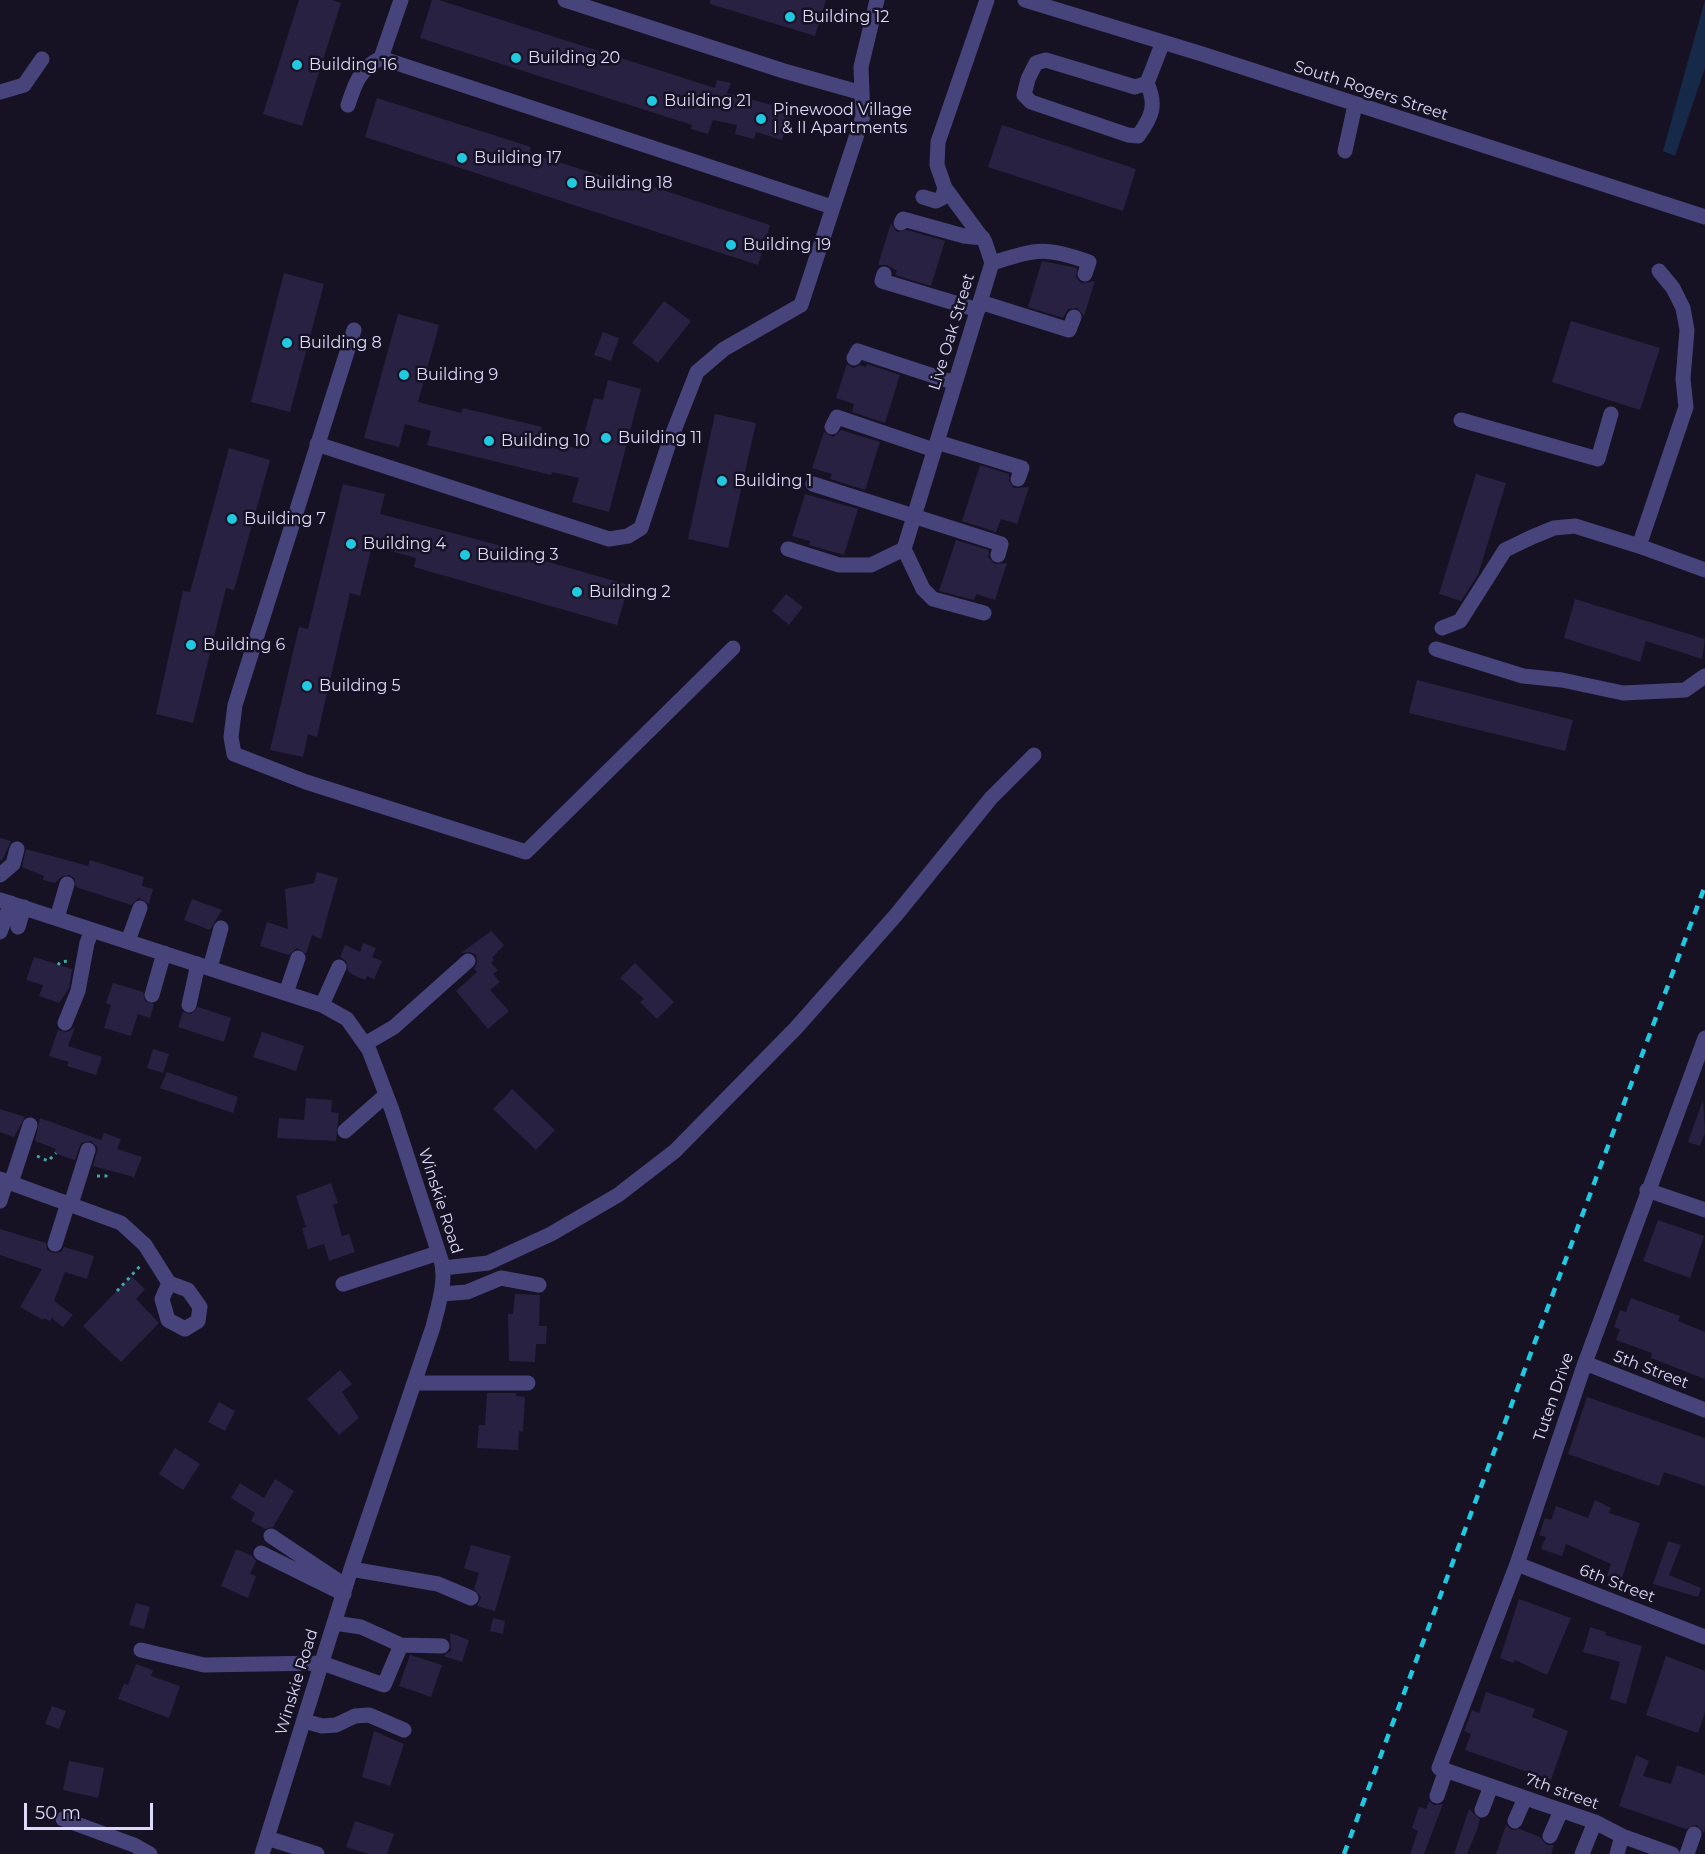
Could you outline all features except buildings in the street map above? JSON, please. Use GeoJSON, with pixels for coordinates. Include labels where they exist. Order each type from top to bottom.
{"type":"FeatureCollection","features":[{"type":"Feature","properties":{"kind":"street"},"geometry":{"type":"LineString","coordinates":[[348,105],[356,79],[369,64],[381,58],[401,0]]}},
{"type":"Feature","properties":{"kind":"street"},"geometry":{"type":"LineString","coordinates":[[564,0],[784,71],[862,93]]}},
{"type":"Feature","properties":{"kind":"street"},"geometry":{"type":"LineString","coordinates":[[317,444],[609,539],[628,536],[641,528],[669,443],[698,372],[724,349],[801,305],[863,116],[861,67],[877,0]]}},
{"type":"Feature","properties":{"kind":"street","name":"Live Oak Street"},"geometry":{"type":"LineString","coordinates":[[904,549],[993,263],[983,238],[945,188],[937,165],[938,142],[987,0]]}},
{"type":"Feature","properties":{"kind":"street","name":"South Rogers Street"},"geometry":{"type":"LineString","coordinates":[[1025,0],[1163,42],[1705,217]]}},
{"type":"Feature","properties":{"kind":"street"},"geometry":{"type":"LineString","coordinates":[[1147,83],[1135,87],[1046,60],[1036,63],[1028,79],[1024,95],[1031,102],[1128,135],[1138,136],[1149,122],[1154,98],[1147,83],[1163,42]]}},
{"type":"Feature","properties":{"kind":"street"},"geometry":{"type":"LineString","coordinates":[[381,58],[832,207]]}},
{"type":"Feature","properties":{"kind":"street"},"geometry":{"type":"LineString","coordinates":[[0,92],[24,85],[42,59]]}},
{"type":"Feature","properties":{"kind":"street"},"geometry":{"type":"LineString","coordinates":[[1345,152],[1355,105]]}},
{"type":"Feature","properties":{"kind":"street"},"geometry":{"type":"LineString","coordinates":[[922,197],[936,201],[942,198],[945,188]]}},
{"type":"Feature","properties":{"kind":"street"},"geometry":{"type":"LineString","coordinates":[[901,223],[903,219],[964,236],[983,238]]}},
{"type":"Feature","properties":{"kind":"street"},"geometry":{"type":"LineString","coordinates":[[993,263],[1033,251],[1056,250],[1089,262],[1085,274]]}},
{"type":"Feature","properties":{"kind":"street"},"geometry":{"type":"LineString","coordinates":[[1639,546],[1686,407],[1683,379],[1687,330],[1683,308],[1673,288],[1659,271]]}},
{"type":"Feature","properties":{"kind":"street"},"geometry":{"type":"LineString","coordinates":[[884,274],[882,281],[1069,330],[1074,317]]}},
{"type":"Feature","properties":{"kind":"street"},"geometry":{"type":"LineString","coordinates":[[354,330],[235,705],[231,736],[234,754],[306,782],[526,852],[733,648]]}},
{"type":"Feature","properties":{"kind":"street"},"geometry":{"type":"LineString","coordinates":[[854,358],[858,351],[955,383]]}},
{"type":"Feature","properties":{"kind":"street"},"geometry":{"type":"LineString","coordinates":[[1461,420],[1598,459],[1611,414]]}},
{"type":"Feature","properties":{"kind":"street"},"geometry":{"type":"LineString","coordinates":[[836,417],[1022,468],[1018,479]]}},
{"type":"Feature","properties":{"kind":"street"},"geometry":{"type":"LineString","coordinates":[[814,484],[1001,543]]}},
{"type":"Feature","properties":{"kind":"street"},"geometry":{"type":"LineString","coordinates":[[1442,628],[1460,621],[1505,550],[1554,528],[1575,526],[1705,570]]}},
{"type":"Feature","properties":{"kind":"street"},"geometry":{"type":"LineString","coordinates":[[788,549],[839,565],[871,565],[904,549],[923,589],[933,599],[984,613]]}},
{"type":"Feature","properties":{"kind":"street"},"geometry":{"type":"LineString","coordinates":[[1436,649],[1524,676],[1562,680],[1623,693],[1685,690],[1705,676]]}},
{"type":"Feature","properties":{"kind":"street"},"geometry":{"type":"LineString","coordinates":[[443,1268],[488,1263],[551,1234],[618,1195],[675,1150],[796,1028],[896,915],[992,798],[1034,755]]}},
{"type":"Feature","properties":{"kind":"street"},"geometry":{"type":"LineString","coordinates":[[0,875],[13,864],[17,849]]}},
{"type":"Feature","properties":{"kind":"street"},"geometry":{"type":"LineString","coordinates":[[57,918],[68,884]]}},
{"type":"Feature","properties":{"kind":"street"},"geometry":{"type":"LineString","coordinates":[[12,904],[18,927]]}},
{"type":"Feature","properties":{"kind":"street"},"geometry":{"type":"LineString","coordinates":[[0,932],[12,904]]}},
{"type":"Feature","properties":{"kind":"street","name":"Winskie Road"},"geometry":{"type":"LineString","coordinates":[[12,904],[322,1005],[347,1019],[365,1044],[386,1095],[443,1268],[441,1294],[433,1327],[351,1569],[262,1854]]}},
{"type":"Feature","properties":{"kind":"street"},"geometry":{"type":"LineString","coordinates":[[128,941],[140,908]]}},
{"type":"Feature","properties":{"kind":"street"},"geometry":{"type":"LineString","coordinates":[[189,1005],[221,928]]}},
{"type":"Feature","properties":{"kind":"street"},"geometry":{"type":"LineString","coordinates":[[65,1023],[78,991],[87,943],[92,930]]}},
{"type":"Feature","properties":{"kind":"street"},"geometry":{"type":"LineString","coordinates":[[152,995],[164,953]]}},
{"type":"Feature","properties":{"kind":"street"},"geometry":{"type":"LineString","coordinates":[[286,993],[298,958]]}},
{"type":"Feature","properties":{"kind":"street"},"geometry":{"type":"LineString","coordinates":[[365,1044],[394,1027],[468,961]]}},
{"type":"Feature","properties":{"kind":"street"},"geometry":{"type":"LineString","coordinates":[[322,1005],[339,967]]}},
{"type":"Feature","properties":{"kind":"street","name":"Tuten Drive"},"geometry":{"type":"LineString","coordinates":[[1437,1796],[1443,1769],[1585,1363],[1705,1038]]}},
{"type":"Feature","properties":{"kind":"street"},"geometry":{"type":"LineString","coordinates":[[345,1131],[386,1095]]}},
{"type":"Feature","properties":{"kind":"street"},"geometry":{"type":"LineString","coordinates":[[0,1201],[30,1125]]}},
{"type":"Feature","properties":{"kind":"street"},"geometry":{"type":"LineString","coordinates":[[55,1244],[88,1150]]}},
{"type":"Feature","properties":{"kind":"street"},"geometry":{"type":"LineString","coordinates":[[6,1181],[121,1223],[145,1245],[169,1283]]}},
{"type":"Feature","properties":{"kind":"street"},"geometry":{"type":"LineString","coordinates":[[1647,1190],[1705,1210]]}},
{"type":"Feature","properties":{"kind":"street"},"geometry":{"type":"LineString","coordinates":[[343,1284],[438,1253]]}},
{"type":"Feature","properties":{"kind":"street"},"geometry":{"type":"LineString","coordinates":[[441,1294],[467,1292],[501,1278],[539,1285]]}},
{"type":"Feature","properties":{"kind":"street","name":"5th Street"},"geometry":{"type":"LineString","coordinates":[[1585,1363],[1705,1410]]}},
{"type":"Feature","properties":{"kind":"street"},"geometry":{"type":"LineString","coordinates":[[414,1383],[528,1383]]}},
{"type":"Feature","properties":{"kind":"street"},"geometry":{"type":"LineString","coordinates":[[271,1536],[345,1590]]}},
{"type":"Feature","properties":{"kind":"street"},"geometry":{"type":"LineString","coordinates":[[261,1553],[345,1590]]}},
{"type":"Feature","properties":{"kind":"street","name":"6th Street"},"geometry":{"type":"LineString","coordinates":[[1516,1564],[1705,1637]]}},
{"type":"Feature","properties":{"kind":"street"},"geometry":{"type":"LineString","coordinates":[[351,1569],[438,1584],[471,1598]]}},
{"type":"Feature","properties":{"kind":"street"},"geometry":{"type":"LineString","coordinates":[[335,1623],[361,1627],[401,1646],[442,1646]]}},
{"type":"Feature","properties":{"kind":"street"},"geometry":{"type":"LineString","coordinates":[[141,1650],[204,1665],[322,1663],[384,1685],[401,1646]]}},
{"type":"Feature","properties":{"kind":"street"},"geometry":{"type":"LineString","coordinates":[[304,1721],[322,1726],[336,1725],[356,1716],[369,1715],[404,1730]]}},
{"type":"Feature","properties":{"kind":"street","name":"7th street"},"geometry":{"type":"LineString","coordinates":[[1443,1769],[1595,1822],[1664,1853]]}},
{"type":"Feature","properties":{"kind":"street"},"geometry":{"type":"LineString","coordinates":[[1482,1810],[1491,1786]]}},
{"type":"Feature","properties":{"kind":"street"},"geometry":{"type":"LineString","coordinates":[[1515,1821],[1525,1798]]}},
{"type":"Feature","properties":{"kind":"street"},"geometry":{"type":"LineString","coordinates":[[1550,1836],[1561,1811]]}},
{"type":"Feature","properties":{"kind":"street"},"geometry":{"type":"LineString","coordinates":[[63,1819],[134,1845],[150,1854]]}},
{"type":"Feature","properties":{"kind":"street"},"geometry":{"type":"LineString","coordinates":[[1582,1854],[1595,1822]]}},
{"type":"Feature","properties":{"kind":"street"},"geometry":{"type":"LineString","coordinates":[[1688,1854],[1694,1834]]}},
{"type":"Feature","properties":{"kind":"street"},"geometry":{"type":"LineString","coordinates":[[1617,1854],[1622,1836]]}},
{"type":"Feature","properties":{"kind":"street"},"geometry":{"type":"LineString","coordinates":[[267,1838],[317,1854]]}},
{"type":"Feature","properties":{"kind":"path"},"geometry":{"type":"LineString","coordinates":[[22,1149],[48,1161],[56,1153]]}},
{"type":"Feature","properties":{"kind":"path"},"geometry":{"type":"LineString","coordinates":[[117,1291],[152,1256]]}},
{"type":"Feature","properties":{"kind":"water"},"geometry":{"type":"Polygon","coordinates":[[[1705,0],[1705,68],[1675,156],[1663,151],[1705,0]]]}},
{"type":"Feature","properties":{"kind":"railway"},"geometry":{"type":"LineString","coordinates":[[1344,1854],[1705,886]]}},
{"type":"Feature","properties":{"kind":"place","name":"Building 12"},"geometry":{"type":"Point","coordinates":[790,17]}},
{"type":"Feature","properties":{"kind":"place","name":"Building 20"},"geometry":{"type":"Point","coordinates":[516,58]}},
{"type":"Feature","properties":{"kind":"place","name":"Building 16"},"geometry":{"type":"Point","coordinates":[297,65]}},
{"type":"Feature","properties":{"kind":"place","name":"Building 21"},"geometry":{"type":"Point","coordinates":[652,101]}},
{"type":"Feature","properties":{"kind":"place","name":"Pinewood Village I & II Apartments"},"geometry":{"type":"Point","coordinates":[761,119]}},
{"type":"Feature","properties":{"kind":"place","name":"Building 17"},"geometry":{"type":"Point","coordinates":[462,158]}},
{"type":"Feature","properties":{"kind":"place","name":"Building 18"},"geometry":{"type":"Point","coordinates":[572,183]}},
{"type":"Feature","properties":{"kind":"place","name":"Building 19"},"geometry":{"type":"Point","coordinates":[731,245]}},
{"type":"Feature","properties":{"kind":"place","name":"Building 8"},"geometry":{"type":"Point","coordinates":[287,343]}},
{"type":"Feature","properties":{"kind":"place","name":"Building 9"},"geometry":{"type":"Point","coordinates":[404,375]}},
{"type":"Feature","properties":{"kind":"place","name":"Building 11"},"geometry":{"type":"Point","coordinates":[606,438]}},
{"type":"Feature","properties":{"kind":"place","name":"Building 10"},"geometry":{"type":"Point","coordinates":[489,441]}},
{"type":"Feature","properties":{"kind":"place","name":"Building 1"},"geometry":{"type":"Point","coordinates":[722,481]}},
{"type":"Feature","properties":{"kind":"place","name":"Building 7"},"geometry":{"type":"Point","coordinates":[232,519]}},
{"type":"Feature","properties":{"kind":"place","name":"Building 4"},"geometry":{"type":"Point","coordinates":[351,544]}},
{"type":"Feature","properties":{"kind":"place","name":"Building 3"},"geometry":{"type":"Point","coordinates":[465,555]}},
{"type":"Feature","properties":{"kind":"place","name":"Building 2"},"geometry":{"type":"Point","coordinates":[577,592]}},
{"type":"Feature","properties":{"kind":"place","name":"Building 6"},"geometry":{"type":"Point","coordinates":[191,645]}},
{"type":"Feature","properties":{"kind":"place","name":"Building 5"},"geometry":{"type":"Point","coordinates":[307,686]}}]}
